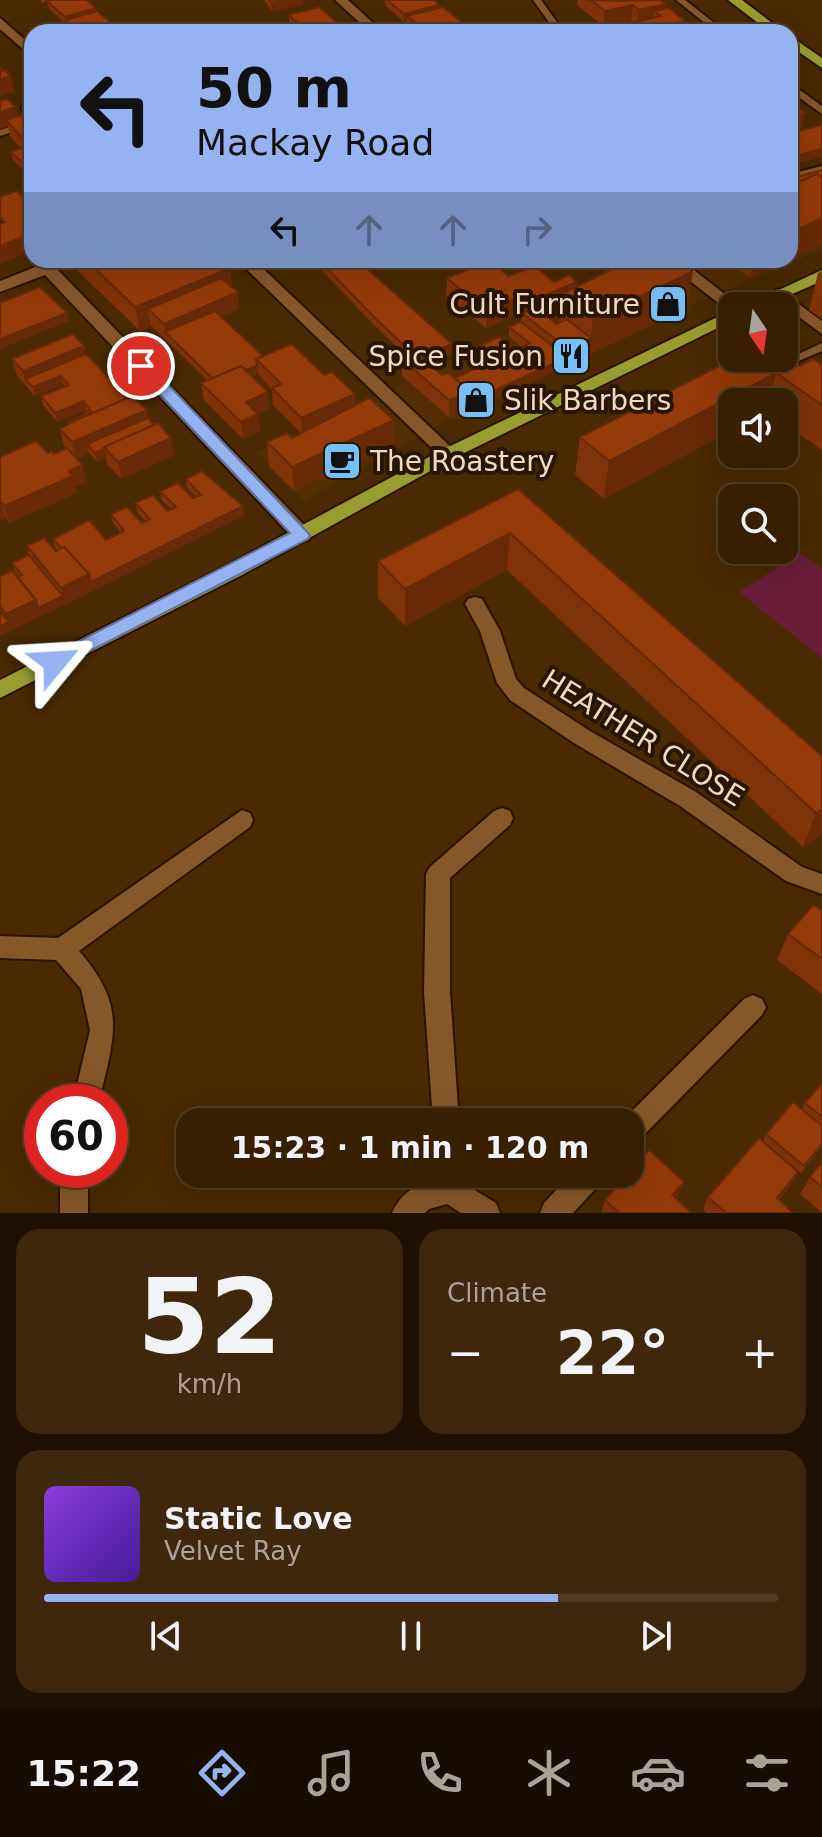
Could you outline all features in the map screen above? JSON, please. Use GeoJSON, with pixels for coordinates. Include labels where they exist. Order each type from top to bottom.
{"type":"FeatureCollection","features":[{"type":"Feature","properties":{"kind":"main road"},"geometry":{"type":"LineString","coordinates":[[734,0],[767,24]]}},
{"type":"Feature","properties":{"kind":"main road"},"geometry":{"type":"LineString","coordinates":[[798,46],[822,64]]}},
{"type":"Feature","properties":{"kind":"main road"},"geometry":{"type":"LineString","coordinates":[[783,292],[822,275]]}},
{"type":"Feature","properties":{"kind":"main road"},"geometry":{"type":"LineString","coordinates":[[0,690],[302,535],[448,454],[718,322]]}},
{"type":"Feature","properties":{"kind":"street"},"geometry":{"type":"LineString","coordinates":[[341,0],[368,24]]}},
{"type":"Feature","properties":{"kind":"street"},"geometry":{"type":"LineString","coordinates":[[0,22],[24,45]]}},
{"type":"Feature","properties":{"kind":"street"},"geometry":{"type":"LineString","coordinates":[[0,287],[47,268],[302,535]]}},
{"type":"Feature","properties":{"kind":"street"},"geometry":{"type":"LineString","coordinates":[[253,268],[448,454]]}},
{"type":"Feature","properties":{"kind":"street"},"geometry":{"type":"LineString","coordinates":[[678,268],[718,296]]}},
{"type":"Feature","properties":{"kind":"street"},"geometry":{"type":"LineString","coordinates":[[798,310],[822,329]]}},
{"type":"Feature","properties":{"kind":"street","name":"HEATHER CLOSE"},"geometry":{"type":"LineString","coordinates":[[475,604],[490,631],[507,683],[517,694],[582,737],[688,799],[794,874],[822,884]]}},
{"type":"Feature","properties":{"kind":"street"},"geometry":{"type":"LineString","coordinates":[[445,1108],[437,992],[438,874],[502,818]]}},
{"type":"Feature","properties":{"kind":"street"},"geometry":{"type":"LineString","coordinates":[[0,947],[62,949],[242,820]]}},
{"type":"Feature","properties":{"kind":"street"},"geometry":{"type":"LineString","coordinates":[[62,949],[92,984],[103,1030],[90,1084]]}},
{"type":"Feature","properties":{"kind":"street"},"geometry":{"type":"LineString","coordinates":[[644,1117],[753,1007]]}},
{"type":"Feature","properties":{"kind":"street"},"geometry":{"type":"LineString","coordinates":[[74,1188],[74,1213]]}},
{"type":"Feature","properties":{"kind":"street"},"geometry":{"type":"LineString","coordinates":[[406,1213],[421,1197],[437,1188]]}},
{"type":"Feature","properties":{"kind":"street"},"geometry":{"type":"LineString","coordinates":[[458,1188],[486,1213]]}},
{"type":"Feature","properties":{"kind":"street"},"geometry":{"type":"LineString","coordinates":[[554,1213],[577,1188]]}},
{"type":"Feature","properties":{"kind":"lane"},"geometry":{"type":"LineString","coordinates":[[537,0],[554,24]]}},
{"type":"Feature","properties":{"kind":"lane"},"geometry":{"type":"LineString","coordinates":[[680,0],[712,24]]}},
{"type":"Feature","properties":{"kind":"lane"},"geometry":{"type":"LineString","coordinates":[[798,92],[822,111]]}},
{"type":"Feature","properties":{"kind":"lane"},"geometry":{"type":"LineString","coordinates":[[0,133],[24,125]]}},
{"type":"Feature","properties":{"kind":"lane"},"geometry":{"type":"LineString","coordinates":[[798,175],[822,169]]}},
{"type":"Feature","properties":{"kind":"lane"},"geometry":{"type":"LineString","coordinates":[[807,378],[785,363],[822,347]]}},
{"type":"Feature","properties":{"kind":"shaded area"},"geometry":{"type":"Polygon","coordinates":[[[798,209],[822,209],[822,249],[798,259],[798,209]]]}},
{"type":"Feature","properties":{"kind":"shaded area"},"geometry":{"type":"Polygon","coordinates":[[[649,268],[778,268],[684,308],[459,420],[449,419],[304,501],[256,452],[649,268]]]}},
{"type":"Feature","properties":{"kind":"shaded area"},"geometry":{"type":"Polygon","coordinates":[[[798,554],[822,569],[822,658],[739,592],[783,564],[798,564],[798,554]]]}},
{"type":"Feature","properties":{"kind":"building"},"geometry":{"type":"Polygon","coordinates":[[[86,0],[96,8],[65,17],[47,1],[86,0]]]}},
{"type":"Feature","properties":{"kind":"building"},"geometry":{"type":"Polygon","coordinates":[[[387,0],[434,0],[439,5],[404,14],[387,0]]]}},
{"type":"Feature","properties":{"kind":"building"},"geometry":{"type":"Polygon","coordinates":[[[591,0],[660,0],[666,4],[639,10],[633,5],[605,11],[591,0]]]}},
{"type":"Feature","properties":{"kind":"building"},"geometry":{"type":"Polygon","coordinates":[[[319,7],[338,24],[299,24],[289,15],[319,7]]]}},
{"type":"Feature","properties":{"kind":"building"},"geometry":{"type":"Polygon","coordinates":[[[443,7],[463,23],[417,24],[407,16],[443,7]]]}},
{"type":"Feature","properties":{"kind":"building"},"geometry":{"type":"Polygon","coordinates":[[[669,8],[685,21],[669,24],[635,22],[661,16],[654,11],[669,8]]]}},
{"type":"Feature","properties":{"kind":"building"},"geometry":{"type":"Polygon","coordinates":[[[97,11],[112,24],[71,24],[66,20],[97,11]]]}},
{"type":"Feature","properties":{"kind":"building"},"geometry":{"type":"Polygon","coordinates":[[[5,70],[11,76],[0,79],[0,72],[5,70]]]}},
{"type":"Feature","properties":{"kind":"building"},"geometry":{"type":"Polygon","coordinates":[[[7,99],[16,107],[0,112],[0,101],[7,99]]]}},
{"type":"Feature","properties":{"kind":"building"},"geometry":{"type":"Polygon","coordinates":[[[24,114],[24,139],[23,139],[6,120],[24,114]]]}},
{"type":"Feature","properties":{"kind":"building"},"geometry":{"type":"Polygon","coordinates":[[[822,125],[822,149],[798,155],[798,131],[822,125]]]}},
{"type":"Feature","properties":{"kind":"building"},"geometry":{"type":"Polygon","coordinates":[[[24,147],[24,164],[11,152],[24,147]]]}},
{"type":"Feature","properties":{"kind":"building"},"geometry":{"type":"Polygon","coordinates":[[[822,170],[822,178],[817,174],[798,182],[798,177],[822,170]]]}},
{"type":"Feature","properties":{"kind":"building"},"geometry":{"type":"Polygon","coordinates":[[[817,174],[822,178],[822,218],[798,229],[798,182],[817,174]]]}},
{"type":"Feature","properties":{"kind":"building"},"geometry":{"type":"Polygon","coordinates":[[[17,191],[24,198],[24,236],[0,246],[0,224],[5,222],[0,217],[0,197],[17,191]]]}},
{"type":"Feature","properties":{"kind":"building"},"geometry":{"type":"Polygon","coordinates":[[[94,268],[230,268],[135,307],[94,268]]]}},
{"type":"Feature","properties":{"kind":"building"},"geometry":{"type":"Polygon","coordinates":[[[327,268],[366,268],[452,344],[421,358],[372,315],[327,268]]]}},
{"type":"Feature","properties":{"kind":"building"},"geometry":{"type":"Polygon","coordinates":[[[472,268],[499,268],[509,276],[537,268],[554,282],[569,275],[577,282],[536,299],[530,293],[486,311],[447,278],[472,268]]]}},
{"type":"Feature","properties":{"kind":"building"},"geometry":{"type":"Polygon","coordinates":[[[614,268],[693,268],[690,273],[593,318],[562,294],[614,268]]]}},
{"type":"Feature","properties":{"kind":"building"},"geometry":{"type":"Polygon","coordinates":[[[221,278],[238,292],[164,324],[148,309],[221,278]]]}},
{"type":"Feature","properties":{"kind":"building"},"geometry":{"type":"Polygon","coordinates":[[[40,287],[67,313],[0,339],[0,303],[40,287]]]}},
{"type":"Feature","properties":{"kind":"building"},"geometry":{"type":"Polygon","coordinates":[[[536,308],[557,324],[566,319],[591,338],[568,349],[522,313],[536,308]]]}},
{"type":"Feature","properties":{"kind":"building"},"geometry":{"type":"Polygon","coordinates":[[[215,311],[263,356],[256,359],[257,366],[246,370],[241,366],[212,378],[165,332],[215,311]]]}},
{"type":"Feature","properties":{"kind":"building"},"geometry":{"type":"Polygon","coordinates":[[[521,322],[567,357],[472,401],[472,393],[455,378],[492,361],[476,347],[499,337],[516,350],[530,343],[509,327],[521,322]]]}},
{"type":"Feature","properties":{"kind":"building"},"geometry":{"type":"Polygon","coordinates":[[[73,334],[84,346],[23,371],[12,359],[73,334]]]}},
{"type":"Feature","properties":{"kind":"building"},"geometry":{"type":"Polygon","coordinates":[[[292,344],[324,375],[332,372],[355,394],[301,418],[272,388],[281,384],[256,359],[292,344]]]}},
{"type":"Feature","properties":{"kind":"building"},"geometry":{"type":"Polygon","coordinates":[[[415,353],[442,375],[448,373],[472,393],[449,400],[402,359],[415,353]]]}},
{"type":"Feature","properties":{"kind":"building"},"geometry":{"type":"Polygon","coordinates":[[[86,354],[128,398],[70,423],[91,411],[84,401],[55,413],[41,396],[69,385],[61,376],[33,387],[25,379],[86,354]]]}},
{"type":"Feature","properties":{"kind":"building"},"geometry":{"type":"Polygon","coordinates":[[[813,359],[822,365],[822,405],[776,373],[748,388],[718,388],[718,404],[609,461],[580,437],[718,367],[718,372],[798,372],[798,365],[813,359]]]}},
{"type":"Feature","properties":{"kind":"building"},"geometry":{"type":"Polygon","coordinates":[[[241,366],[268,392],[246,402],[258,414],[241,422],[201,383],[241,366]]]}},
{"type":"Feature","properties":{"kind":"building"},"geometry":{"type":"Polygon","coordinates":[[[132,396],[147,410],[72,442],[60,429],[74,421],[132,396]]]}},
{"type":"Feature","properties":{"kind":"building"},"geometry":{"type":"Polygon","coordinates":[[[369,398],[394,420],[292,467],[267,442],[287,433],[292,438],[369,398]]]}},
{"type":"Feature","properties":{"kind":"building"},"geometry":{"type":"Polygon","coordinates":[[[148,418],[154,425],[95,453],[87,444],[148,418]]]}},
{"type":"Feature","properties":{"kind":"building"},"geometry":{"type":"Polygon","coordinates":[[[158,423],[171,438],[118,462],[104,447],[158,423]]]}},
{"type":"Feature","properties":{"kind":"building"},"geometry":{"type":"Polygon","coordinates":[[[36,441],[48,453],[52,451],[54,454],[67,448],[83,465],[69,471],[73,476],[4,506],[0,501],[0,457],[36,441]]]}},
{"type":"Feature","properties":{"kind":"building"},"geometry":{"type":"Polygon","coordinates":[[[202,471],[243,506],[91,582],[89,574],[53,539],[89,520],[106,540],[124,531],[111,514],[127,507],[142,523],[150,519],[135,503],[153,495],[167,511],[176,507],[160,491],[178,483],[193,498],[201,495],[186,479],[202,471]]]}},
{"type":"Feature","properties":{"kind":"building"},"geometry":{"type":"Polygon","coordinates":[[[518,489],[822,756],[822,809],[816,813],[510,533],[405,589],[378,561],[518,489]]]}},
{"type":"Feature","properties":{"kind":"building"},"geometry":{"type":"Polygon","coordinates":[[[44,538],[56,551],[64,547],[89,574],[61,588],[27,546],[44,538]]]}},
{"type":"Feature","properties":{"kind":"building"},"geometry":{"type":"Polygon","coordinates":[[[29,555],[63,596],[38,608],[36,600],[18,577],[22,575],[12,563],[29,555]]]}},
{"type":"Feature","properties":{"kind":"building"},"geometry":{"type":"Polygon","coordinates":[[[12,571],[36,600],[6,614],[0,606],[0,574],[12,571]]]}},
{"type":"Feature","properties":{"kind":"building"},"geometry":{"type":"Polygon","coordinates":[[[0,611],[9,622],[0,626],[0,611]]]}},
{"type":"Feature","properties":{"kind":"building"},"geometry":{"type":"Polygon","coordinates":[[[813,905],[822,911],[822,959],[788,934],[813,905]]]}},
{"type":"Feature","properties":{"kind":"building"},"geometry":{"type":"Polygon","coordinates":[[[822,1083],[822,1117],[805,1103],[822,1083]]]}},
{"type":"Feature","properties":{"kind":"building"},"geometry":{"type":"Polygon","coordinates":[[[793,1102],[822,1126],[822,1144],[804,1166],[766,1134],[793,1102]]]}},
{"type":"Feature","properties":{"kind":"building"},"geometry":{"type":"Polygon","coordinates":[[[759,1138],[798,1172],[777,1198],[793,1213],[726,1213],[708,1197],[759,1138]]]}},
{"type":"Feature","properties":{"kind":"building"},"geometry":{"type":"Polygon","coordinates":[[[649,1150],[684,1182],[672,1195],[692,1213],[619,1213],[605,1200],[616,1188],[644,1188],[644,1156],[649,1150]]]}},
{"type":"Feature","properties":{"kind":"building"},"geometry":{"type":"Polygon","coordinates":[[[822,1162],[822,1187],[810,1177],[822,1162]]]}},
{"type":"Feature","properties":{"kind":"place","name":"Cult Furniture"},"geometry":{"type":"Point","coordinates":[668,304]}},
{"type":"Feature","properties":{"kind":"place","name":"Spice Fusion"},"geometry":{"type":"Point","coordinates":[571,356]}},
{"type":"Feature","properties":{"kind":"place","name":"Slik Barbers"},"geometry":{"type":"Point","coordinates":[476,400]}},
{"type":"Feature","properties":{"kind":"place","name":"The Roastery"},"geometry":{"type":"Point","coordinates":[342,461]}},
{"type":"Feature","properties":{"kind":"route"},"geometry":{"type":"LineString","coordinates":[[55,662],[302,535],[141,366]]}}]}
